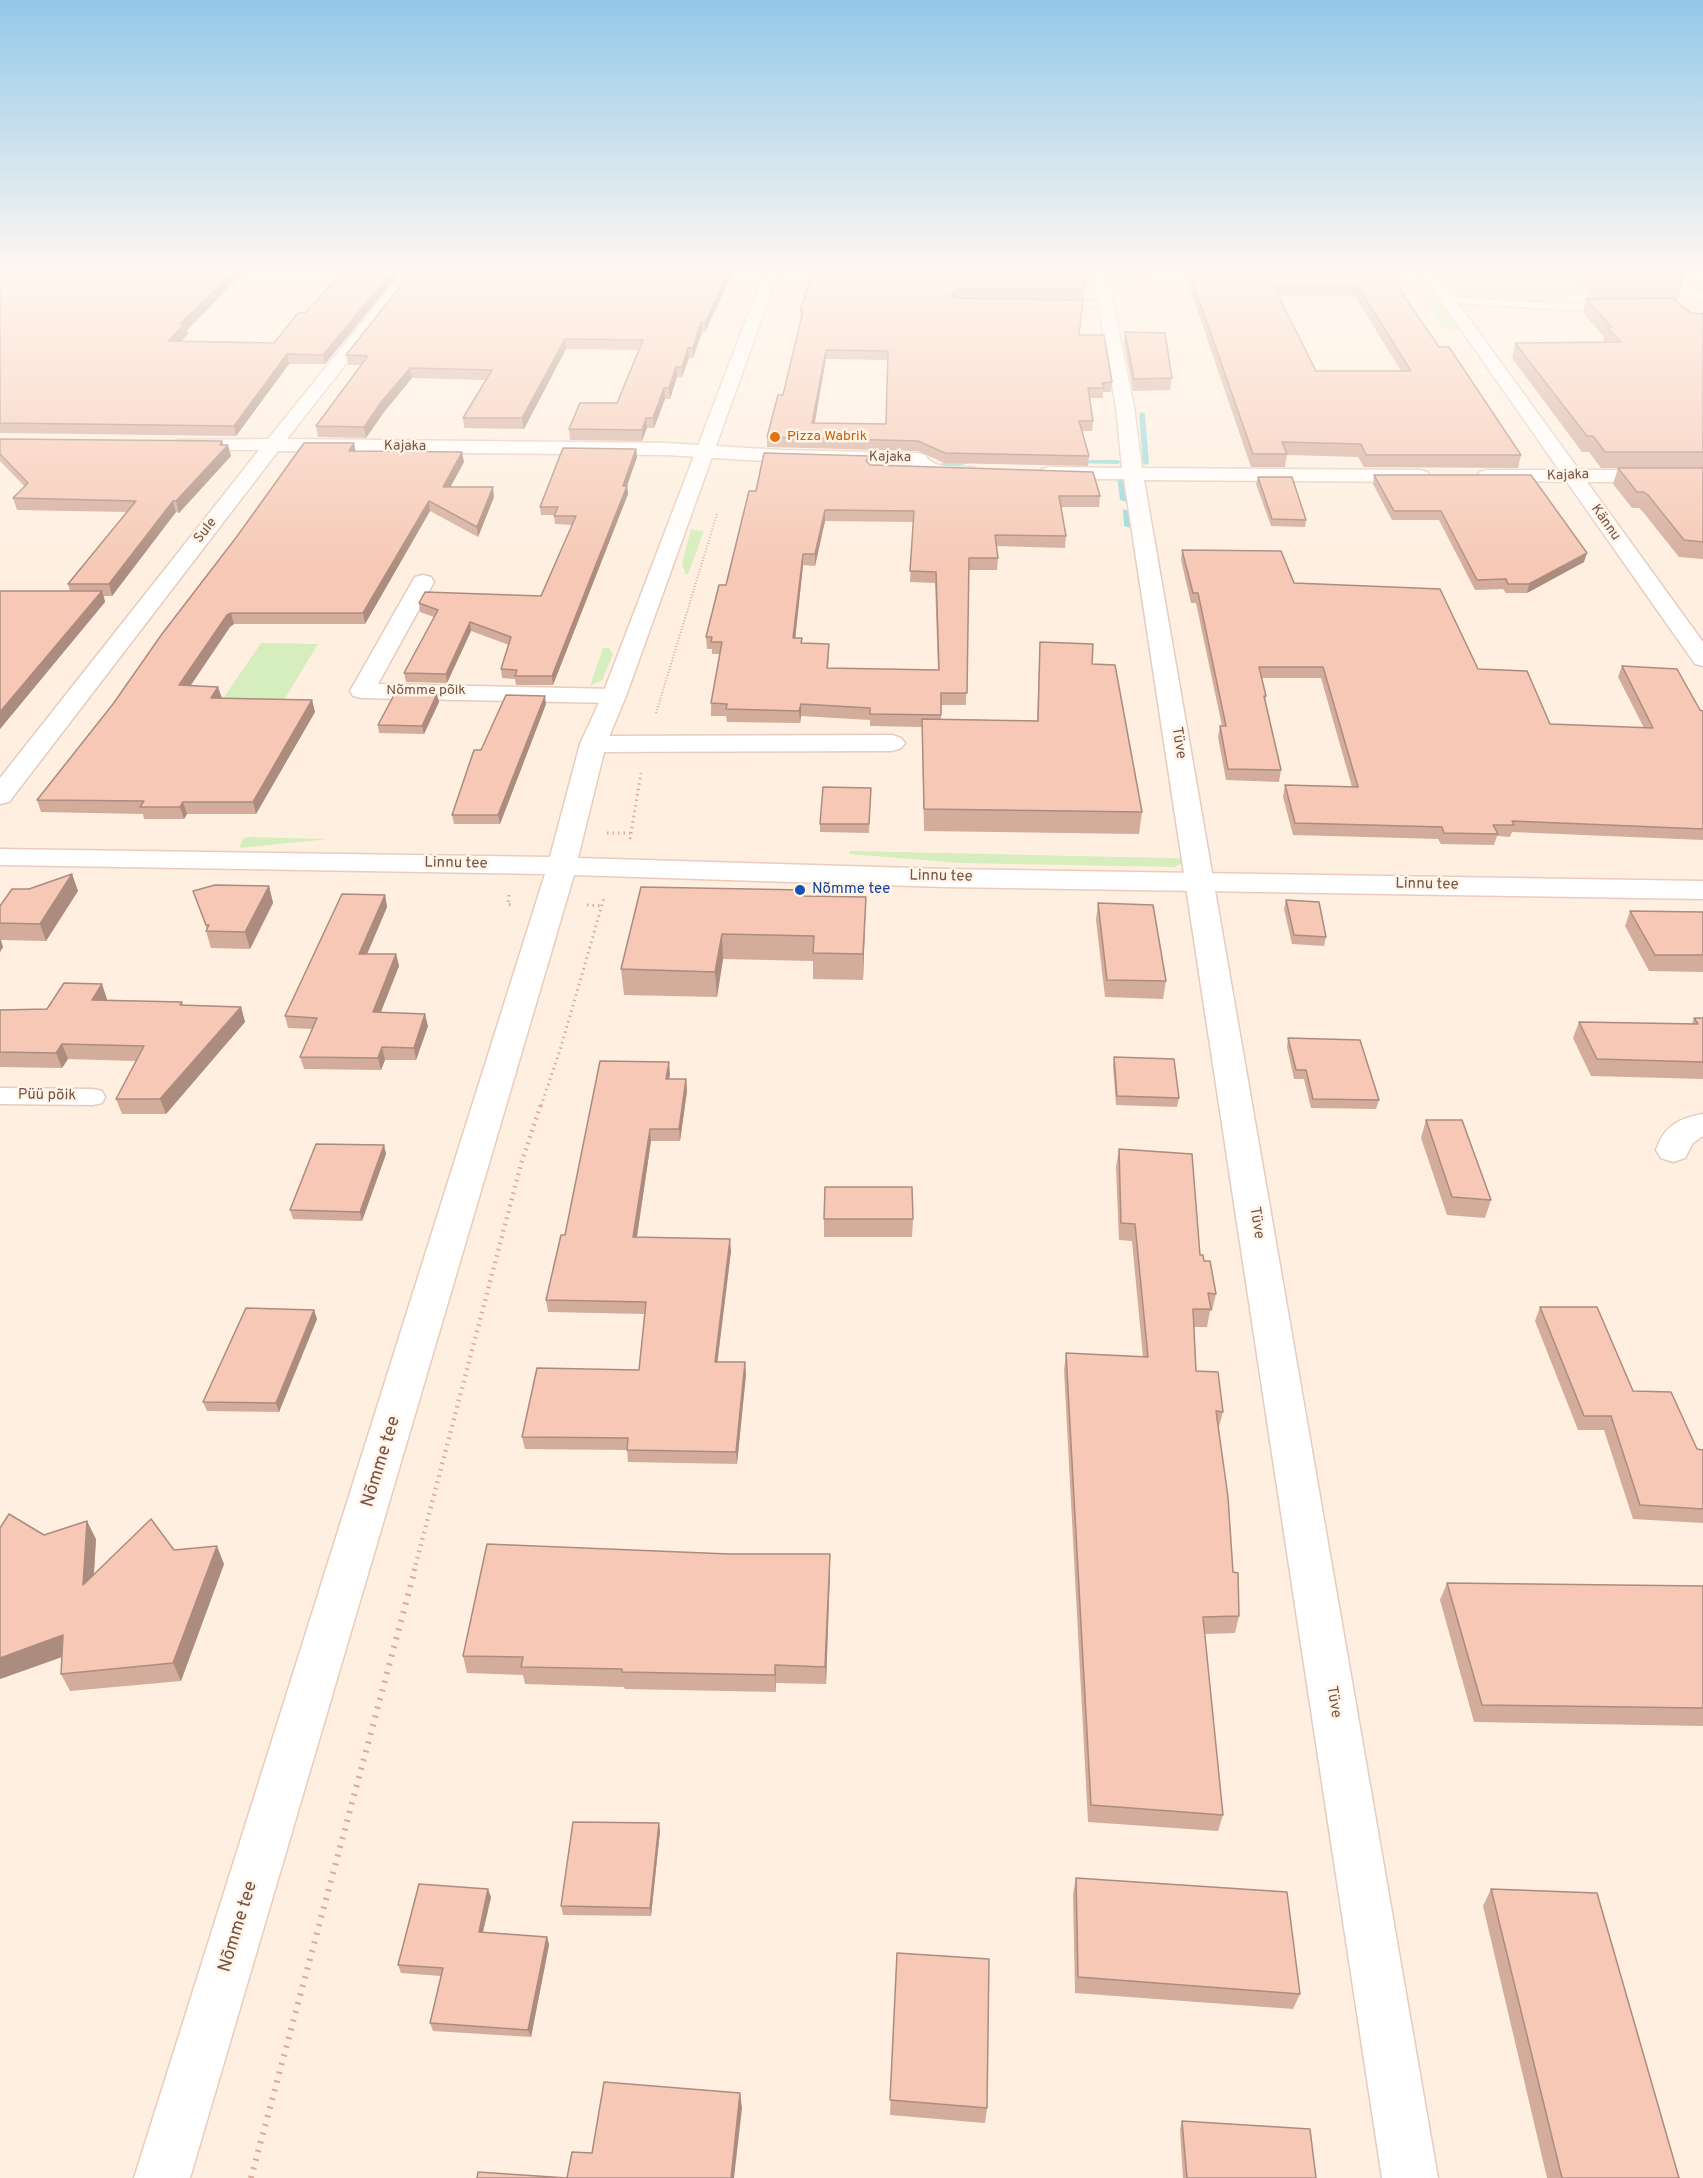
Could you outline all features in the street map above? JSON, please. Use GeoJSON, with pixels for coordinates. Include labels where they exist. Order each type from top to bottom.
{"type":"FeatureCollection","features":[{"type":"Feature","properties":{"kind":"street","name":"Sule"},"geometry":{"type":"LineString","coordinates":[[0,796],[333,370]]}},
{"type":"Feature","properties":{"kind":"street","name":"Nõmme tee"},"geometry":{"type":"LineString","coordinates":[[162,2178],[562,866],[593,744],[614,696],[735,370]]}},
{"type":"Feature","properties":{"kind":"street","name":"Tüve"},"geometry":{"type":"LineString","coordinates":[[1118,370],[1410,2178]]}},
{"type":"Feature","properties":{"kind":"street","name":"Kännu"},"geometry":{"type":"LineString","coordinates":[[1498,370],[1703,659]]}},
{"type":"Feature","properties":{"kind":"street","name":"Kajaka"},"geometry":{"type":"LineString","coordinates":[[166,444],[705,452],[918,459],[923,467],[944,471],[991,472]]}},
{"type":"Feature","properties":{"kind":"street"},"geometry":{"type":"LineString","coordinates":[[1027,473],[1438,476]]}},
{"type":"Feature","properties":{"kind":"street","name":"Kajaka"},"geometry":{"type":"LineString","coordinates":[[1473,476],[1703,476]]}},
{"type":"Feature","properties":{"kind":"street","name":"Nõmme põik"},"geometry":{"type":"LineString","coordinates":[[423,582],[362,691],[614,696]]}},
{"type":"Feature","properties":{"kind":"street"},"geometry":{"type":"LineString","coordinates":[[593,744],[892,743]]}},
{"type":"Feature","properties":{"kind":"street","name":"Linnu tee"},"geometry":{"type":"LineString","coordinates":[[0,857],[562,866],[945,878],[1703,890]]}},
{"type":"Feature","properties":{"kind":"street"},"geometry":{"type":"LineString","coordinates":[[1673,1150],[1677,1136],[1689,1127],[1703,1125]]}},
{"type":"Feature","properties":{"kind":"lane"},"geometry":{"type":"LineString","coordinates":[[875,471],[944,471]]}},
{"type":"Feature","properties":{"kind":"lane","name":"Püü põik"},"geometry":{"type":"LineString","coordinates":[[0,1096],[93,1097]]}},
{"type":"Feature","properties":{"kind":"path"},"geometry":{"type":"LineString","coordinates":[[606,833],[630,833],[647,744],[718,511]]}},
{"type":"Feature","properties":{"kind":"path"},"geometry":{"type":"LineString","coordinates":[[251,2178],[521,1164],[561,1047],[602,906],[586,905]]}},
{"type":"Feature","properties":{"kind":"green space"},"geometry":{"type":"Polygon","coordinates":[[[691,529],[704,531],[686,575],[682,563],[691,529]]]}},
{"type":"Feature","properties":{"kind":"green space"},"geometry":{"type":"Polygon","coordinates":[[[261,643],[318,644],[281,705],[220,703],[261,643]]]}},
{"type":"Feature","properties":{"kind":"green space"},"geometry":{"type":"Polygon","coordinates":[[[603,648],[609,648],[613,654],[602,680],[590,686],[603,648]]]}},
{"type":"Feature","properties":{"kind":"green space"},"geometry":{"type":"Polygon","coordinates":[[[247,837],[329,839],[239,848],[243,839],[247,837]]]}},
{"type":"Feature","properties":{"kind":"green space"},"geometry":{"type":"Polygon","coordinates":[[[850,851],[1189,859],[1175,867],[961,863],[849,854],[850,851]]]}},
{"type":"Feature","properties":{"kind":"building"},"geometry":{"type":"Polygon","coordinates":[[[0,370],[275,370],[234,426],[0,423],[0,370]]]}},
{"type":"Feature","properties":{"kind":"building"},"geometry":{"type":"Polygon","coordinates":[[[358,370],[409,370],[364,427],[316,426],[358,370]]]}},
{"type":"Feature","properties":{"kind":"building"},"geometry":{"type":"Polygon","coordinates":[[[477,370],[548,370],[522,418],[463,418],[492,370],[477,370]]]}},
{"type":"Feature","properties":{"kind":"building"},"geometry":{"type":"Polygon","coordinates":[[[631,370],[675,370],[669,388],[664,388],[653,418],[646,418],[642,430],[569,429],[580,403],[617,403],[631,370]]]}},
{"type":"Feature","properties":{"kind":"building"},"geometry":{"type":"Polygon","coordinates":[[[789,370],[822,370],[812,423],[886,424],[887,370],[1110,370],[1112,382],[1102,383],[1104,388],[1088,388],[1093,421],[1079,421],[1089,456],[945,453],[918,441],[767,437],[778,395],[783,395],[789,370]]]}},
{"type":"Feature","properties":{"kind":"building"},"geometry":{"type":"Polygon","coordinates":[[[1132,370],[1171,370],[1172,378],[1134,379],[1132,370]]]}},
{"type":"Feature","properties":{"kind":"building"},"geometry":{"type":"Polygon","coordinates":[[[1224,370],[1464,370],[1521,455],[1366,455],[1361,444],[1282,442],[1287,454],[1253,454],[1224,370]]]}},
{"type":"Feature","properties":{"kind":"building"},"geometry":{"type":"Polygon","coordinates":[[[1536,370],[1703,370],[1703,452],[1605,452],[1593,436],[1587,436],[1536,370]]]}},
{"type":"Feature","properties":{"kind":"building"},"geometry":{"type":"Polygon","coordinates":[[[0,439],[222,441],[220,445],[228,445],[176,501],[173,501],[109,584],[68,584],[136,501],[13,498],[28,483],[0,454],[0,439]]]}},
{"type":"Feature","properties":{"kind":"building"},"geometry":{"type":"Polygon","coordinates":[[[304,443],[354,443],[349,451],[462,452],[443,487],[493,487],[477,527],[429,501],[363,613],[231,613],[227,615],[179,685],[218,687],[211,698],[312,700],[253,802],[183,802],[180,807],[140,807],[144,801],[37,800],[113,704],[304,443]]]}},
{"type":"Feature","properties":{"kind":"building"},"geometry":{"type":"Polygon","coordinates":[[[563,448],[636,449],[623,486],[627,486],[552,676],[515,676],[517,670],[501,669],[511,637],[470,622],[446,674],[404,673],[438,610],[419,603],[425,592],[541,596],[576,516],[554,516],[558,507],[540,507],[563,448]]]}},
{"type":"Feature","properties":{"kind":"building"},"geometry":{"type":"Polygon","coordinates":[[[764,453],[869,456],[866,461],[870,465],[1093,472],[1100,496],[1059,496],[1066,536],[995,535],[998,558],[969,558],[967,693],[941,693],[941,715],[870,714],[870,708],[801,704],[799,711],[726,709],[727,704],[711,703],[722,642],[711,642],[712,637],[706,637],[719,585],[726,585],[749,491],[756,491],[764,453]],[[825,510],[815,554],[803,554],[793,638],[802,638],[801,643],[829,644],[827,668],[939,670],[936,572],[910,571],[914,511],[825,510]]]}},
{"type":"Feature","properties":{"kind":"building"},"geometry":{"type":"Polygon","coordinates":[[[1618,468],[1703,468],[1703,542],[1684,540],[1648,495],[1644,492],[1637,492],[1618,468]]]}},
{"type":"Feature","properties":{"kind":"building"},"geometry":{"type":"Polygon","coordinates":[[[1374,475],[1531,475],[1587,553],[1529,584],[1508,584],[1506,579],[1477,580],[1441,511],[1394,511],[1374,475]]]}},
{"type":"Feature","properties":{"kind":"building"},"geometry":{"type":"Polygon","coordinates":[[[1258,477],[1292,477],[1306,520],[1272,519],[1258,477]]]}},
{"type":"Feature","properties":{"kind":"building"},"geometry":{"type":"Polygon","coordinates":[[[1182,550],[1281,551],[1294,583],[1440,589],[1478,669],[1527,671],[1550,724],[1653,728],[1622,666],[1677,669],[1700,710],[1703,711],[1703,829],[1512,821],[1514,825],[1493,825],[1498,834],[1444,833],[1442,827],[1295,823],[1285,785],[1358,787],[1323,667],[1259,667],[1281,770],[1228,769],[1220,726],[1226,726],[1198,593],[1193,593],[1182,550]]]}},
{"type":"Feature","properties":{"kind":"building"},"geometry":{"type":"Polygon","coordinates":[[[0,591],[102,591],[0,712],[0,591]]]}},
{"type":"Feature","properties":{"kind":"building"},"geometry":{"type":"Polygon","coordinates":[[[1040,642],[1093,644],[1092,664],[1115,665],[1142,812],[924,809],[922,719],[1038,721],[1040,642]]]}},
{"type":"Feature","properties":{"kind":"building"},"geometry":{"type":"Polygon","coordinates":[[[395,693],[437,694],[422,726],[378,725],[395,693]]]}},
{"type":"Feature","properties":{"kind":"building"},"geometry":{"type":"Polygon","coordinates":[[[506,695],[545,696],[498,815],[452,815],[474,750],[481,750],[506,695]]]}},
{"type":"Feature","properties":{"kind":"building"},"geometry":{"type":"Polygon","coordinates":[[[823,787],[871,788],[869,824],[820,824],[823,787]]]}},
{"type":"Feature","properties":{"kind":"building"},"geometry":{"type":"Polygon","coordinates":[[[72,874],[40,924],[0,923],[0,906],[12,889],[29,889],[72,874]]]}},
{"type":"Feature","properties":{"kind":"building"},"geometry":{"type":"Polygon","coordinates":[[[215,885],[269,886],[245,932],[206,931],[209,925],[206,925],[193,891],[215,885]]]}},
{"type":"Feature","properties":{"kind":"building"},"geometry":{"type":"Polygon","coordinates":[[[641,887],[804,890],[804,896],[866,897],[863,954],[813,953],[814,936],[722,934],[715,972],[621,969],[641,887]]]}},
{"type":"Feature","properties":{"kind":"building"},"geometry":{"type":"Polygon","coordinates":[[[342,894],[385,895],[359,954],[396,954],[373,1012],[425,1014],[414,1048],[382,1047],[378,1058],[300,1057],[317,1018],[285,1016],[342,894]]]}},
{"type":"Feature","properties":{"kind":"building"},"geometry":{"type":"Polygon","coordinates":[[[1286,900],[1319,902],[1326,937],[1294,935],[1286,900]]]}},
{"type":"Feature","properties":{"kind":"building"},"geometry":{"type":"Polygon","coordinates":[[[1098,903],[1153,905],[1166,981],[1107,980],[1098,903]]]}},
{"type":"Feature","properties":{"kind":"building"},"geometry":{"type":"Polygon","coordinates":[[[1630,911],[1703,912],[1703,955],[1655,955],[1630,911]]]}},
{"type":"Feature","properties":{"kind":"building"},"geometry":{"type":"Polygon","coordinates":[[[64,983],[102,984],[92,1000],[182,1002],[180,1005],[241,1007],[160,1099],[116,1099],[144,1046],[62,1044],[56,1053],[0,1052],[0,1010],[47,1009],[64,983]]]}},
{"type":"Feature","properties":{"kind":"building"},"geometry":{"type":"Polygon","coordinates":[[[1694,1018],[1703,1018],[1703,1062],[1597,1059],[1579,1022],[1698,1024],[1694,1018]]]}},
{"type":"Feature","properties":{"kind":"building"},"geometry":{"type":"Polygon","coordinates":[[[1288,1038],[1360,1040],[1379,1100],[1313,1099],[1306,1070],[1296,1070],[1288,1038]]]}},
{"type":"Feature","properties":{"kind":"building"},"geometry":{"type":"Polygon","coordinates":[[[1114,1057],[1174,1059],[1179,1098],[1117,1096],[1114,1057]]]}},
{"type":"Feature","properties":{"kind":"building"},"geometry":{"type":"Polygon","coordinates":[[[600,1061],[669,1062],[666,1079],[686,1079],[679,1129],[650,1129],[633,1237],[730,1239],[715,1362],[745,1362],[736,1452],[627,1450],[628,1438],[522,1437],[537,1368],[639,1370],[646,1302],[546,1300],[561,1235],[565,1235],[600,1061]]]}},
{"type":"Feature","properties":{"kind":"building"},"geometry":{"type":"Polygon","coordinates":[[[1426,1120],[1462,1120],[1491,1200],[1452,1197],[1426,1120]]]}},
{"type":"Feature","properties":{"kind":"building"},"geometry":{"type":"Polygon","coordinates":[[[316,1144],[384,1145],[360,1212],[290,1210],[316,1144]]]}},
{"type":"Feature","properties":{"kind":"building"},"geometry":{"type":"Polygon","coordinates":[[[1119,1149],[1192,1154],[1200,1255],[1203,1255],[1204,1261],[1210,1261],[1216,1294],[1208,1293],[1211,1309],[1193,1309],[1196,1371],[1218,1372],[1223,1412],[1216,1411],[1228,1497],[1233,1572],[1238,1573],[1239,1616],[1203,1617],[1223,1815],[1091,1805],[1066,1353],[1148,1357],[1135,1224],[1121,1223],[1119,1149]]]}},
{"type":"Feature","properties":{"kind":"building"},"geometry":{"type":"Polygon","coordinates":[[[825,1187],[912,1187],[913,1219],[824,1219],[825,1187]]]}},
{"type":"Feature","properties":{"kind":"building"},"geometry":{"type":"Polygon","coordinates":[[[1540,1307],[1597,1307],[1633,1391],[1671,1392],[1697,1449],[1703,1450],[1703,1509],[1640,1505],[1611,1416],[1584,1416],[1540,1307]]]}},
{"type":"Feature","properties":{"kind":"building"},"geometry":{"type":"Polygon","coordinates":[[[246,1308],[314,1310],[276,1403],[203,1402],[246,1308]]]}},
{"type":"Feature","properties":{"kind":"building"},"geometry":{"type":"Polygon","coordinates":[[[9,1514],[44,1535],[87,1521],[83,1585],[151,1519],[174,1550],[217,1546],[173,1663],[61,1674],[63,1635],[0,1658],[0,1528],[9,1514]]]}},
{"type":"Feature","properties":{"kind":"building"},"geometry":{"type":"Polygon","coordinates":[[[487,1544],[729,1554],[830,1554],[825,1667],[775,1665],[775,1675],[622,1672],[622,1669],[521,1667],[523,1657],[463,1656],[487,1544]]]}},
{"type":"Feature","properties":{"kind":"building"},"geometry":{"type":"Polygon","coordinates":[[[1447,1583],[1703,1586],[1703,1708],[1482,1705],[1447,1583]]]}},
{"type":"Feature","properties":{"kind":"building"},"geometry":{"type":"Polygon","coordinates":[[[573,1822],[659,1823],[650,1908],[561,1906],[573,1822]]]}},
{"type":"Feature","properties":{"kind":"building"},"geometry":{"type":"Polygon","coordinates":[[[1076,1878],[1287,1892],[1300,1994],[1078,1977],[1076,1878]]]}},
{"type":"Feature","properties":{"kind":"building"},"geometry":{"type":"Polygon","coordinates":[[[419,1884],[488,1889],[479,1932],[547,1937],[528,2030],[430,2023],[443,1968],[398,1965],[419,1884]]]}},
{"type":"Feature","properties":{"kind":"building"},"geometry":{"type":"Polygon","coordinates":[[[1491,1889],[1597,1893],[1679,2178],[1562,2178],[1491,1889]]]}},
{"type":"Feature","properties":{"kind":"building"},"geometry":{"type":"Polygon","coordinates":[[[897,1953],[989,1959],[987,2108],[890,2100],[897,1953]]]}},
{"type":"Feature","properties":{"kind":"building"},"geometry":{"type":"Polygon","coordinates":[[[604,2082],[740,2093],[731,2178],[567,2178],[572,2152],[592,2153],[604,2082]]]}},
{"type":"Feature","properties":{"kind":"building"},"geometry":{"type":"Polygon","coordinates":[[[1182,2121],[1310,2129],[1316,2178],[1187,2178],[1182,2121]]]}},
{"type":"Feature","properties":{"kind":"building"},"geometry":{"type":"Polygon","coordinates":[[[478,2172],[567,2178],[477,2178],[478,2172]]]}},
{"type":"Feature","properties":{"kind":"waterway"},"geometry":{"type":"LineString","coordinates":[[1142,414],[1146,463]]}},
{"type":"Feature","properties":{"kind":"waterway"},"geometry":{"type":"LineString","coordinates":[[936,465],[951,465],[973,460]]}},
{"type":"Feature","properties":{"kind":"waterway"},"geometry":{"type":"LineString","coordinates":[[1074,461],[1118,462]]}},
{"type":"Feature","properties":{"kind":"waterway"},"geometry":{"type":"LineString","coordinates":[[886,466],[908,465]]}},
{"type":"Feature","properties":{"kind":"waterway"},"geometry":{"type":"LineString","coordinates":[[1120,479],[1124,500]]}},
{"type":"Feature","properties":{"kind":"waterway"},"geometry":{"type":"LineString","coordinates":[[1126,511],[1128,526]]}},
{"type":"Feature","properties":{"kind":"place","name":"Pizza Wabrik"},"geometry":{"type":"Point","coordinates":[775,437]}},
{"type":"Feature","properties":{"kind":"place","name":"Nõmme tee"},"geometry":{"type":"Point","coordinates":[800,890]}}]}
